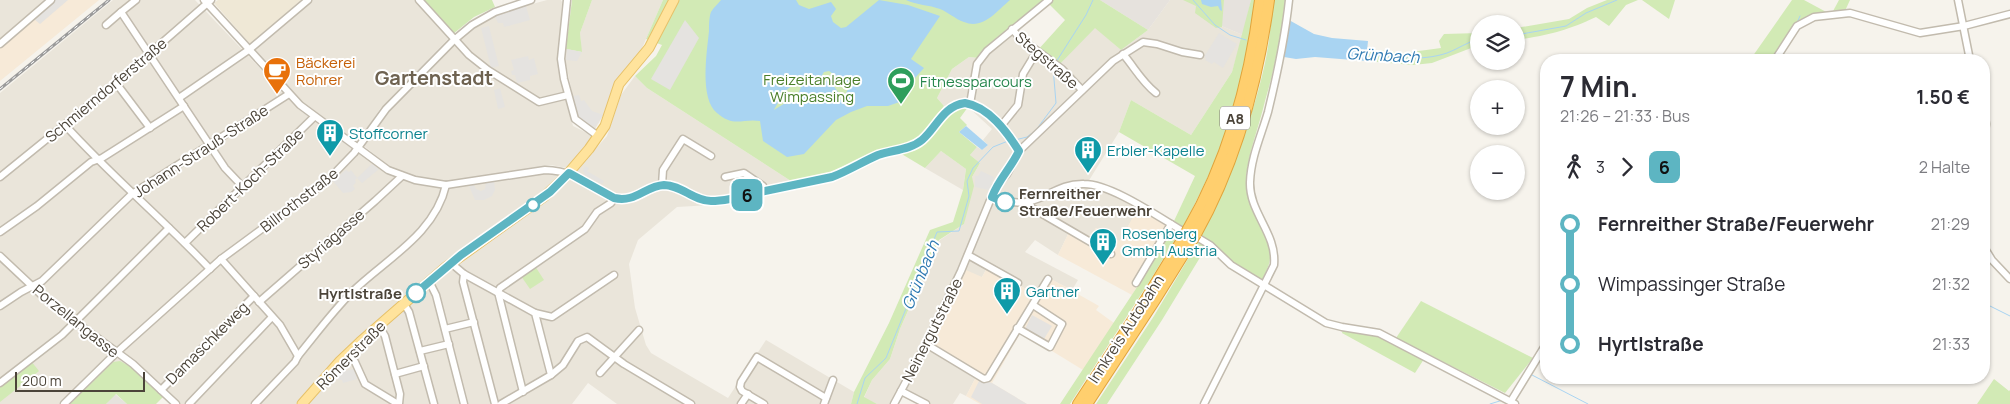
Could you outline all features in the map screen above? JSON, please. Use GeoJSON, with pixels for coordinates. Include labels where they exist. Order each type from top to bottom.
{"type":"FeatureCollection","features":[{"type":"Feature","properties":{"kind":"highway","name":"Innkreis Autobahn"},"geometry":{"type":"LineString","coordinates":[[1087,404],[1155,300],[1190,234],[1225,149],[1239,105],[1250,64],[1260,0]]}},
{"type":"Feature","properties":{"kind":"highway","name":"Innkreis Autobahn"},"geometry":{"type":"LineString","coordinates":[[1078,404],[1215,196],[1247,109],[1258,66],[1269,0]]}},
{"type":"Feature","properties":{"kind":"main road","name":"Römerstraße"},"geometry":{"type":"LineString","coordinates":[[302,404],[348,353],[429,281],[544,196],[569,173],[605,126],[619,84],[649,48],[674,0]]}},
{"type":"Feature","properties":{"kind":"street"},"geometry":{"type":"LineString","coordinates":[[0,44],[51,0]]}},
{"type":"Feature","properties":{"kind":"street"},"geometry":{"type":"LineString","coordinates":[[106,25],[136,0]]}},
{"type":"Feature","properties":{"kind":"street"},"geometry":{"type":"LineString","coordinates":[[179,98],[250,49],[308,0]]}},
{"type":"Feature","properties":{"kind":"street"},"geometry":{"type":"LineString","coordinates":[[419,0],[454,40],[488,70],[534,100],[544,101],[568,95]]}},
{"type":"Feature","properties":{"kind":"street","name":"Billrothstraße"},"geometry":{"type":"LineString","coordinates":[[64,404],[116,353],[221,259],[320,188],[335,174],[386,109],[454,40],[480,20],[504,8],[531,0]]}},
{"type":"Feature","properties":{"kind":"street"},"geometry":{"type":"LineString","coordinates":[[567,0],[561,64],[568,95],[575,119],[598,136]]}},
{"type":"Feature","properties":{"kind":"street"},"geometry":{"type":"LineString","coordinates":[[970,104],[977,64],[987,51],[1049,0]]}},
{"type":"Feature","properties":{"kind":"street"},"geometry":{"type":"LineString","coordinates":[[1204,404],[1274,265],[1275,256],[1271,238],[1257,213],[1251,194],[1251,162],[1266,120],[1276,81],[1289,0]]}},
{"type":"Feature","properties":{"kind":"street"},"geometry":{"type":"LineString","coordinates":[[1958,0],[1969,54]]}},
{"type":"Feature","properties":{"kind":"street"},"geometry":{"type":"LineString","coordinates":[[207,1],[289,94],[314,117],[388,170],[415,180],[446,185],[545,170],[558,170],[569,173],[614,198],[628,199],[662,185],[675,188],[699,199],[710,201],[832,177],[880,154],[912,146],[928,134],[948,109],[959,104],[970,104],[991,116],[1001,126],[1019,151]]}},
{"type":"Feature","properties":{"kind":"street","name":"Schmierndorferstraße"},"geometry":{"type":"LineString","coordinates":[[0,177],[116,83],[207,1]]}},
{"type":"Feature","properties":{"kind":"street"},"geometry":{"type":"LineString","coordinates":[[121,12],[225,168],[243,187]]}},
{"type":"Feature","properties":{"kind":"street"},"geometry":{"type":"LineString","coordinates":[[1779,54],[1797,26],[1814,17],[1850,14],[1920,33],[1964,26],[2010,14]]}},
{"type":"Feature","properties":{"kind":"street","name":"Stegstraße"},"geometry":{"type":"LineString","coordinates":[[1012,29],[1020,38],[1055,64],[1082,90]]}},
{"type":"Feature","properties":{"kind":"street","name":"Neinergutstraße"},"geometry":{"type":"LineString","coordinates":[[894,404],[926,344],[968,254],[996,186],[1006,174],[1019,151],[1062,112],[1112,61],[1143,42],[1200,55]]}},
{"type":"Feature","properties":{"kind":"street"},"geometry":{"type":"LineString","coordinates":[[1001,126],[1018,105],[1024,74],[1037,51]]}},
{"type":"Feature","properties":{"kind":"street"},"geometry":{"type":"LineString","coordinates":[[1123,54],[1133,65],[1142,81],[1156,93]]}},
{"type":"Feature","properties":{"kind":"street"},"geometry":{"type":"LineString","coordinates":[[116,83],[150,128]]}},
{"type":"Feature","properties":{"kind":"street","name":"Johann-Strauß-Straße"},"geometry":{"type":"LineString","coordinates":[[0,306],[42,281],[132,194],[289,94]]}},
{"type":"Feature","properties":{"kind":"street"},"geometry":{"type":"LineString","coordinates":[[0,232],[37,206],[91,162],[184,106]]}},
{"type":"Feature","properties":{"kind":"street","name":"Robert-Koch-Straße"},"geometry":{"type":"LineString","coordinates":[[185,243],[314,117]]}},
{"type":"Feature","properties":{"kind":"street"},"geometry":{"type":"LineString","coordinates":[[65,125],[97,160],[210,269]]}},
{"type":"Feature","properties":{"kind":"street"},"geometry":{"type":"LineString","coordinates":[[662,185],[663,170],[683,139],[711,156]]}},
{"type":"Feature","properties":{"kind":"street"},"geometry":{"type":"LineString","coordinates":[[725,177],[744,173],[763,186],[764,191]]}},
{"type":"Feature","properties":{"kind":"street","name":"Styriagasse"},"geometry":{"type":"LineString","coordinates":[[260,302],[402,176]]}},
{"type":"Feature","properties":{"kind":"street"},"geometry":{"type":"LineString","coordinates":[[992,197],[1005,202],[1029,203],[1066,187],[1084,184],[1092,185],[1124,197],[1170,224],[1210,244],[1230,265],[1326,323],[1379,333],[1510,401],[1540,354]]}},
{"type":"Feature","properties":{"kind":"street"},"geometry":{"type":"LineString","coordinates":[[255,404],[295,362],[352,292],[419,234],[431,221],[444,196],[446,185]]}},
{"type":"Feature","properties":{"kind":"street"},"geometry":{"type":"LineString","coordinates":[[523,392],[498,292],[502,286],[586,229],[597,212],[611,203],[614,198]]}},
{"type":"Feature","properties":{"kind":"street"},"geometry":{"type":"LineString","coordinates":[[1029,203],[1032,208],[1110,254]]}},
{"type":"Feature","properties":{"kind":"street"},"geometry":{"type":"LineString","coordinates":[[1136,283],[1170,224]]}},
{"type":"Feature","properties":{"kind":"street"},"geometry":{"type":"LineString","coordinates":[[0,383],[62,334],[169,228]]}},
{"type":"Feature","properties":{"kind":"street"},"geometry":{"type":"LineString","coordinates":[[968,254],[1018,282]]}},
{"type":"Feature","properties":{"kind":"street","name":"Porzellangasse"},"geometry":{"type":"LineString","coordinates":[[0,256],[75,322],[133,364],[176,404]]}},
{"type":"Feature","properties":{"kind":"street"},"geometry":{"type":"LineString","coordinates":[[1990,257],[2010,279]]}},
{"type":"Feature","properties":{"kind":"street"},"geometry":{"type":"LineString","coordinates":[[221,259],[280,325],[298,356]]}},
{"type":"Feature","properties":{"kind":"street"},"geometry":{"type":"LineString","coordinates":[[451,263],[464,274],[535,313],[552,317],[614,275]]}},
{"type":"Feature","properties":{"kind":"street"},"geometry":{"type":"LineString","coordinates":[[464,274],[463,282],[495,404]]}},
{"type":"Feature","properties":{"kind":"street"},"geometry":{"type":"LineString","coordinates":[[926,344],[984,379],[988,378],[1048,279]]}},
{"type":"Feature","properties":{"kind":"street"},"geometry":{"type":"LineString","coordinates":[[429,281],[436,294],[464,404]]}},
{"type":"Feature","properties":{"kind":"street","name":"Damaschkeweg"},"geometry":{"type":"LineString","coordinates":[[161,390],[254,296]]}},
{"type":"Feature","properties":{"kind":"street"},"geometry":{"type":"LineString","coordinates":[[404,304],[409,312],[434,404]]}},
{"type":"Feature","properties":{"kind":"street"},"geometry":{"type":"LineString","coordinates":[[1017,328],[1050,347],[1062,324],[1032,305]]}},
{"type":"Feature","properties":{"kind":"street"},"geometry":{"type":"LineString","coordinates":[[535,313],[551,375]]}},
{"type":"Feature","properties":{"kind":"street"},"geometry":{"type":"LineString","coordinates":[[189,404],[272,317]]}},
{"type":"Feature","properties":{"kind":"street"},"geometry":{"type":"LineString","coordinates":[[445,330],[474,322]]}},
{"type":"Feature","properties":{"kind":"street"},"geometry":{"type":"LineString","coordinates":[[348,353],[355,362],[365,384],[398,404],[400,394],[385,336],[379,326]]}},
{"type":"Feature","properties":{"kind":"street"},"geometry":{"type":"LineString","coordinates":[[600,373],[639,330]]}},
{"type":"Feature","properties":{"kind":"street"},"geometry":{"type":"LineString","coordinates":[[501,404],[551,375],[563,365],[578,341],[584,337],[589,338],[639,374],[690,404]]}},
{"type":"Feature","properties":{"kind":"street"},"geometry":{"type":"LineString","coordinates":[[420,351],[449,344]]}},
{"type":"Feature","properties":{"kind":"street"},"geometry":{"type":"LineString","coordinates":[[764,404],[740,388],[741,382],[757,357],[825,401],[833,380]]}},
{"type":"Feature","properties":{"kind":"street"},"geometry":{"type":"LineString","coordinates":[[395,374],[424,366]]}},
{"type":"Feature","properties":{"kind":"street"},"geometry":{"type":"LineString","coordinates":[[901,391],[926,404]]}},
{"type":"Feature","properties":{"kind":"street"},"geometry":{"type":"LineString","coordinates":[[741,404],[748,394]]}},
{"type":"Feature","properties":{"kind":"shaded area"},"geometry":{"type":"Polygon","coordinates":[[[0,0],[48,0],[0,41],[0,0]]]}},
{"type":"Feature","properties":{"kind":"shaded area"},"geometry":{"type":"Polygon","coordinates":[[[52,0],[99,0],[0,81],[0,45],[52,0]]]}},
{"type":"Feature","properties":{"kind":"shaded area"},"geometry":{"type":"Polygon","coordinates":[[[54,0],[68,0],[40,24],[34,19],[54,0]]]}},
{"type":"Feature","properties":{"kind":"shaded area"},"geometry":{"type":"Polygon","coordinates":[[[113,0],[195,0],[301,111],[386,173],[411,183],[455,187],[551,173],[558,173],[560,175],[559,178],[544,191],[457,253],[351,346],[296,404],[172,404],[113,362],[70,404],[0,404],[0,93],[113,0]]]}},
{"type":"Feature","properties":{"kind":"shaded area"},"geometry":{"type":"Polygon","coordinates":[[[218,0],[301,0],[251,45],[214,3],[218,0]]]}},
{"type":"Feature","properties":{"kind":"shaded area"},"geometry":{"type":"Polygon","coordinates":[[[301,0],[422,0],[453,34],[380,109],[357,143],[318,117],[300,101],[251,45],[301,0]]]}},
{"type":"Feature","properties":{"kind":"shaded area"},"geometry":{"type":"Polygon","coordinates":[[[547,0],[561,0],[562,2],[558,68],[573,126],[593,136],[567,168],[551,165],[453,182],[418,178],[390,167],[364,146],[403,95],[459,40],[478,25],[500,13],[547,0]]]}},
{"type":"Feature","properties":{"kind":"shaded area"},"geometry":{"type":"Polygon","coordinates":[[[592,0],[663,0],[639,55],[595,129],[578,119],[565,60],[566,49],[581,52],[580,33],[592,0]]]}},
{"type":"Feature","properties":{"kind":"shaded area"},"geometry":{"type":"Polygon","coordinates":[[[1100,0],[1170,0],[1148,30],[1100,0]]]}},
{"type":"Feature","properties":{"kind":"shaded area"},"geometry":{"type":"Polygon","coordinates":[[[1170,0],[1201,0],[1219,25],[1243,35],[1232,72],[1191,135],[1131,100],[1119,132],[1088,182],[1139,208],[1119,242],[1096,228],[1087,241],[1070,230],[1058,255],[1035,240],[1025,252],[1078,280],[1072,290],[1046,277],[1034,294],[988,266],[982,277],[976,377],[966,396],[960,393],[953,404],[923,404],[898,391],[891,404],[877,404],[864,398],[872,380],[890,359],[900,329],[940,240],[964,224],[972,177],[980,163],[970,155],[977,147],[982,150],[988,145],[983,140],[992,129],[968,107],[944,106],[937,98],[952,69],[969,57],[979,58],[1009,34],[1059,65],[1095,27],[1121,50],[1148,30],[1170,0]]]}},
{"type":"Feature","properties":{"kind":"shaded area"},"geometry":{"type":"Polygon","coordinates":[[[1221,0],[1251,0],[1243,35],[1219,25],[1221,0]]]}},
{"type":"Feature","properties":{"kind":"shaded area"},"geometry":{"type":"Polygon","coordinates":[[[526,6],[530,20],[504,27],[503,23],[498,23],[495,17],[497,16],[526,6]]]}},
{"type":"Feature","properties":{"kind":"shaded area"},"geometry":{"type":"Polygon","coordinates":[[[685,20],[699,38],[670,90],[651,79],[685,20]]]}},
{"type":"Feature","properties":{"kind":"shaded area"},"geometry":{"type":"Polygon","coordinates":[[[489,26],[499,66],[491,68],[481,28],[489,26]]]}},
{"type":"Feature","properties":{"kind":"shaded area"},"geometry":{"type":"Polygon","coordinates":[[[1219,33],[1237,44],[1223,68],[1214,62],[1212,64],[1205,60],[1206,58],[1204,57],[1219,33]]]}},
{"type":"Feature","properties":{"kind":"shaded area"},"geometry":{"type":"Polygon","coordinates":[[[567,49],[582,52],[577,61],[566,60],[567,49]]]}},
{"type":"Feature","properties":{"kind":"shaded area"},"geometry":{"type":"Polygon","coordinates":[[[528,56],[529,60],[534,58],[538,74],[530,76],[530,80],[517,83],[515,75],[512,75],[511,71],[514,70],[511,60],[528,56]]]}},
{"type":"Feature","properties":{"kind":"shaded area"},"geometry":{"type":"Polygon","coordinates":[[[635,76],[647,88],[794,183],[795,188],[711,205],[677,207],[638,240],[629,264],[635,308],[646,345],[651,353],[728,398],[766,340],[854,392],[851,404],[617,404],[588,383],[572,404],[307,404],[358,349],[461,260],[551,198],[607,136],[621,95],[635,76]]]}},
{"type":"Feature","properties":{"kind":"shaded area"},"geometry":{"type":"Polygon","coordinates":[[[500,88],[505,107],[498,109],[494,90],[500,88]]]}},
{"type":"Feature","properties":{"kind":"shaded area"},"geometry":{"type":"Polygon","coordinates":[[[579,95],[581,101],[584,100],[592,111],[603,115],[595,127],[579,119],[573,96],[579,95]]]}},
{"type":"Feature","properties":{"kind":"shaded area"},"geometry":{"type":"Polygon","coordinates":[[[941,151],[966,169],[963,190],[925,168],[941,151]]]}},
{"type":"Feature","properties":{"kind":"shaded area"},"geometry":{"type":"Polygon","coordinates":[[[372,164],[379,169],[362,183],[357,178],[372,164]]]}},
{"type":"Feature","properties":{"kind":"shaded area"},"geometry":{"type":"Polygon","coordinates":[[[585,166],[589,168],[587,171],[604,181],[602,184],[585,175],[583,170],[585,166]]]}},
{"type":"Feature","properties":{"kind":"shaded area"},"geometry":{"type":"Polygon","coordinates":[[[346,170],[349,172],[351,170],[357,178],[353,186],[355,189],[351,192],[343,193],[333,181],[346,170]]]}},
{"type":"Feature","properties":{"kind":"shaded area"},"geometry":{"type":"Polygon","coordinates":[[[981,171],[994,177],[989,190],[975,187],[975,176],[978,176],[981,171]]]}},
{"type":"Feature","properties":{"kind":"shaded area"},"geometry":{"type":"Polygon","coordinates":[[[494,181],[495,190],[492,196],[484,200],[475,200],[469,186],[474,185],[476,189],[481,191],[485,189],[486,182],[494,181]]]}},
{"type":"Feature","properties":{"kind":"shaded area"},"geometry":{"type":"Polygon","coordinates":[[[1140,204],[1183,227],[1179,233],[1171,229],[1132,295],[1058,255],[1070,230],[1087,240],[1096,228],[1120,241],[1140,204]]]}},
{"type":"Feature","properties":{"kind":"shaded area"},"geometry":{"type":"Polygon","coordinates":[[[988,266],[1034,294],[1046,276],[1099,306],[1096,310],[1114,323],[1083,370],[1021,332],[992,383],[1027,404],[980,404],[966,396],[976,377],[927,349],[966,270],[982,277],[988,266]]]}},
{"type":"Feature","properties":{"kind":"shaded area"},"geometry":{"type":"Polygon","coordinates":[[[1032,315],[1052,326],[1044,339],[1025,329],[1032,315]]]}},
{"type":"Feature","properties":{"kind":"shaded area"},"geometry":{"type":"Polygon","coordinates":[[[354,369],[357,379],[343,383],[342,380],[338,380],[336,373],[354,369]]]}},
{"type":"Feature","properties":{"kind":"shaded area"},"geometry":{"type":"Polygon","coordinates":[[[980,379],[992,383],[1027,404],[982,404],[971,397],[980,379]]]}},
{"type":"Feature","properties":{"kind":"shaded area"},"geometry":{"type":"Polygon","coordinates":[[[115,394],[127,404],[106,404],[115,394]]]}},
{"type":"Feature","properties":{"kind":"green space"},"geometry":{"type":"Polygon","coordinates":[[[422,0],[492,0],[495,7],[474,17],[453,34],[422,0]]]}},
{"type":"Feature","properties":{"kind":"green space"},"geometry":{"type":"Polygon","coordinates":[[[572,0],[592,0],[580,33],[582,52],[566,49],[572,0]]]}},
{"type":"Feature","properties":{"kind":"green space","name":"Freizeitanlage Wimpassing"},"geometry":{"type":"Polygon","coordinates":[[[663,0],[1045,0],[996,38],[979,58],[969,57],[952,69],[937,98],[944,106],[922,135],[910,144],[874,153],[846,169],[794,183],[647,88],[635,76],[656,56],[662,45],[646,39],[663,0]]]}},
{"type":"Feature","properties":{"kind":"green space"},"geometry":{"type":"Polygon","coordinates":[[[1052,0],[1100,0],[1148,30],[1121,50],[1095,28],[1059,65],[1037,51],[1065,20],[1048,3],[1052,0]]]}},
{"type":"Feature","properties":{"kind":"green space"},"geometry":{"type":"Polygon","coordinates":[[[1183,0],[1224,0],[1222,27],[1216,28],[1195,13],[1196,6],[1183,0]]]}},
{"type":"Feature","properties":{"kind":"green space"},"geometry":{"type":"Polygon","coordinates":[[[1251,0],[1255,0],[1249,39],[1231,116],[1214,163],[1183,227],[1174,221],[1195,176],[1119,132],[1131,100],[1191,135],[1232,72],[1251,0]]]}},
{"type":"Feature","properties":{"kind":"green space"},"geometry":{"type":"Polygon","coordinates":[[[1273,0],[1285,0],[1282,26],[1272,76],[1251,150],[1246,179],[1249,200],[1263,228],[1269,248],[1269,263],[1262,280],[1231,264],[1211,242],[1201,236],[1231,169],[1248,124],[1267,53],[1273,0]]]}},
{"type":"Feature","properties":{"kind":"green space"},"geometry":{"type":"Polygon","coordinates":[[[1607,0],[1638,0],[1626,5],[1609,26],[1596,17],[1557,32],[1525,38],[1525,26],[1569,19],[1587,8],[1607,0]]]}},
{"type":"Feature","properties":{"kind":"green space"},"geometry":{"type":"Polygon","coordinates":[[[1642,0],[1675,0],[1669,19],[1642,0]]]}},
{"type":"Feature","properties":{"kind":"green space"},"geometry":{"type":"Polygon","coordinates":[[[1792,0],[1804,0],[1830,14],[1797,24],[1778,54],[1754,54],[1792,0]]]}},
{"type":"Feature","properties":{"kind":"green space"},"geometry":{"type":"Polygon","coordinates":[[[1839,0],[1850,0],[1844,13],[1832,13],[1839,0]]]}},
{"type":"Feature","properties":{"kind":"green space"},"geometry":{"type":"Polygon","coordinates":[[[1470,33],[1470,48],[1432,63],[1413,65],[1366,61],[1368,49],[1404,53],[1441,48],[1439,41],[1444,34],[1470,33]]]}},
{"type":"Feature","properties":{"kind":"green space"},"geometry":{"type":"Polygon","coordinates":[[[953,107],[968,107],[960,118],[967,125],[959,132],[977,147],[970,155],[980,163],[972,177],[974,186],[964,224],[939,240],[900,329],[890,359],[872,380],[864,397],[877,404],[851,404],[854,392],[889,323],[930,230],[953,222],[963,190],[966,169],[941,151],[925,168],[900,153],[924,140],[953,107]]]}},
{"type":"Feature","properties":{"kind":"green space"},"geometry":{"type":"Polygon","coordinates":[[[1171,229],[1179,233],[1149,282],[1070,404],[1060,404],[1141,281],[1171,229]]]}},
{"type":"Feature","properties":{"kind":"green space"},"geometry":{"type":"Polygon","coordinates":[[[1198,242],[1207,246],[1162,320],[1107,404],[1096,404],[1154,316],[1198,242]]]}},
{"type":"Feature","properties":{"kind":"green space"},"geometry":{"type":"Polygon","coordinates":[[[535,266],[544,280],[530,289],[521,276],[535,266]]]}},
{"type":"Feature","properties":{"kind":"green space"},"geometry":{"type":"Polygon","coordinates":[[[1421,301],[1533,358],[1505,393],[1396,338],[1421,301]]]}},
{"type":"Feature","properties":{"kind":"green space"},"geometry":{"type":"Polygon","coordinates":[[[1343,329],[1381,336],[1424,359],[1415,373],[1342,333],[1343,329]]]}},
{"type":"Feature","properties":{"kind":"green space"},"geometry":{"type":"Polygon","coordinates":[[[31,361],[39,371],[0,402],[0,386],[31,361]]]}},
{"type":"Feature","properties":{"kind":"green space"},"geometry":{"type":"Polygon","coordinates":[[[120,361],[133,368],[164,396],[156,404],[127,404],[116,394],[106,404],[70,404],[113,362],[120,361]]]}},
{"type":"Feature","properties":{"kind":"green space"},"geometry":{"type":"Polygon","coordinates":[[[1994,379],[2010,390],[2010,404],[1977,404],[1994,379]]]}},
{"type":"Feature","properties":{"kind":"water"},"geometry":{"type":"Polygon","coordinates":[[[721,0],[796,0],[799,5],[809,9],[831,2],[836,9],[831,16],[833,22],[841,28],[846,27],[879,0],[908,5],[940,16],[911,59],[924,68],[914,79],[905,100],[888,106],[867,106],[851,112],[836,120],[804,154],[787,157],[763,141],[760,121],[739,122],[728,120],[723,118],[711,106],[706,86],[709,19],[713,9],[721,0]],[[829,71],[824,72],[821,77],[833,85],[838,92],[838,98],[842,101],[848,89],[845,82],[829,71]],[[797,84],[786,91],[774,110],[798,95],[801,87],[797,84]]]}},
{"type":"Feature","properties":{"kind":"water"},"geometry":{"type":"Polygon","coordinates":[[[906,0],[1010,0],[989,18],[971,24],[961,21],[940,9],[906,0]]]}},
{"type":"Feature","properties":{"kind":"water"},"geometry":{"type":"Polygon","coordinates":[[[1201,0],[1221,0],[1222,11],[1218,6],[1211,7],[1202,4],[1201,0]]]}},
{"type":"Feature","properties":{"kind":"water"},"geometry":{"type":"Polygon","coordinates":[[[1289,20],[1314,34],[1332,38],[1368,41],[1366,61],[1315,57],[1296,59],[1284,57],[1289,20]]]}},
{"type":"Feature","properties":{"kind":"water"},"geometry":{"type":"Polygon","coordinates":[[[966,126],[988,145],[982,150],[959,132],[966,126]]]}},
{"type":"Feature","properties":{"kind":"waterway","name":"Grünbach"},"geometry":{"type":"LineString","coordinates":[[1056,62],[1086,15],[1093,0]]}},
{"type":"Feature","properties":{"kind":"waterway","name":"Grünbach"},"geometry":{"type":"LineString","coordinates":[[1193,0],[1215,25],[1230,35],[1246,40]]}},
{"type":"Feature","properties":{"kind":"waterway","name":"Grünbach"},"geometry":{"type":"LineString","coordinates":[[1525,33],[1566,26],[1586,13],[1617,0]]}},
{"type":"Feature","properties":{"kind":"waterway"},"geometry":{"type":"LineString","coordinates":[[1797,23],[1800,16]]}},
{"type":"Feature","properties":{"kind":"waterway","name":"Grünbach"},"geometry":{"type":"LineString","coordinates":[[1366,54],[1406,58],[1437,56],[1470,42]]}},
{"type":"Feature","properties":{"kind":"waterway","name":"Grünbach"},"geometry":{"type":"LineString","coordinates":[[1015,140],[1027,137],[1036,130],[1056,103],[1054,65]]}},
{"type":"Feature","properties":{"kind":"waterway","name":"Grünbach"},"geometry":{"type":"LineString","coordinates":[[857,404],[865,378],[886,358],[937,232],[959,231],[969,196],[967,181],[973,168],[993,147],[1008,141]]}},
{"type":"Feature","properties":{"kind":"waterway"},"geometry":{"type":"LineString","coordinates":[[1990,306],[2010,316]]}},
{"type":"Feature","properties":{"kind":"waterway"},"geometry":{"type":"LineString","coordinates":[[1532,375],[1540,379]]}},
{"type":"Feature","properties":{"kind":"waterway"},"geometry":{"type":"LineString","coordinates":[[1549,384],[1588,404]]}},
{"type":"Feature","properties":{"kind":"waterway"},"geometry":{"type":"LineString","coordinates":[[1490,404],[1503,400]]}},
{"type":"Feature","properties":{"kind":"railway"},"geometry":{"type":"LineString","coordinates":[[0,89],[109,0]]}},
{"type":"Feature","properties":{"kind":"bus line","name":"6"},"geometry":{"type":"LineString","coordinates":[[416,293],[461,255],[550,192],[569,173],[621,200],[662,185],[675,188],[699,199],[710,201],[729,198],[832,177],[880,154],[912,146],[928,134],[948,109],[965,103],[991,116],[1001,126],[1019,151],[1013,164],[996,186],[992,197],[1005,202]]}},
{"type":"Feature","properties":{"kind":"place","name":"Bäckerei Rohrer"},"geometry":{"type":"Point","coordinates":[277,95]}},
{"type":"Feature","properties":{"kind":"place","name":"Fitnessparcours"},"geometry":{"type":"Point","coordinates":[901,105]}},
{"type":"Feature","properties":{"kind":"place","name":"Stoffcorner"},"geometry":{"type":"Point","coordinates":[330,157]}},
{"type":"Feature","properties":{"kind":"place","name":"Erbler-Kapelle"},"geometry":{"type":"Point","coordinates":[1088,174]}},
{"type":"Feature","properties":{"kind":"place","name":"Fernreither Straße/Feuerwehr"},"geometry":{"type":"Point","coordinates":[1005,202]}},
{"type":"Feature","properties":{"kind":"place","name":"Rosenberg GmbH Austria"},"geometry":{"type":"Point","coordinates":[1103,266]}},
{"type":"Feature","properties":{"kind":"place","name":"Hyrtlstraße"},"geometry":{"type":"Point","coordinates":[416,293]}},
{"type":"Feature","properties":{"kind":"place","name":"Gartner"},"geometry":{"type":"Point","coordinates":[1007,315]}},
{"type":"Feature","properties":{"kind":"district","name":"Gartenstadt"},"geometry":{"type":"Point","coordinates":[434,77]}}]}
